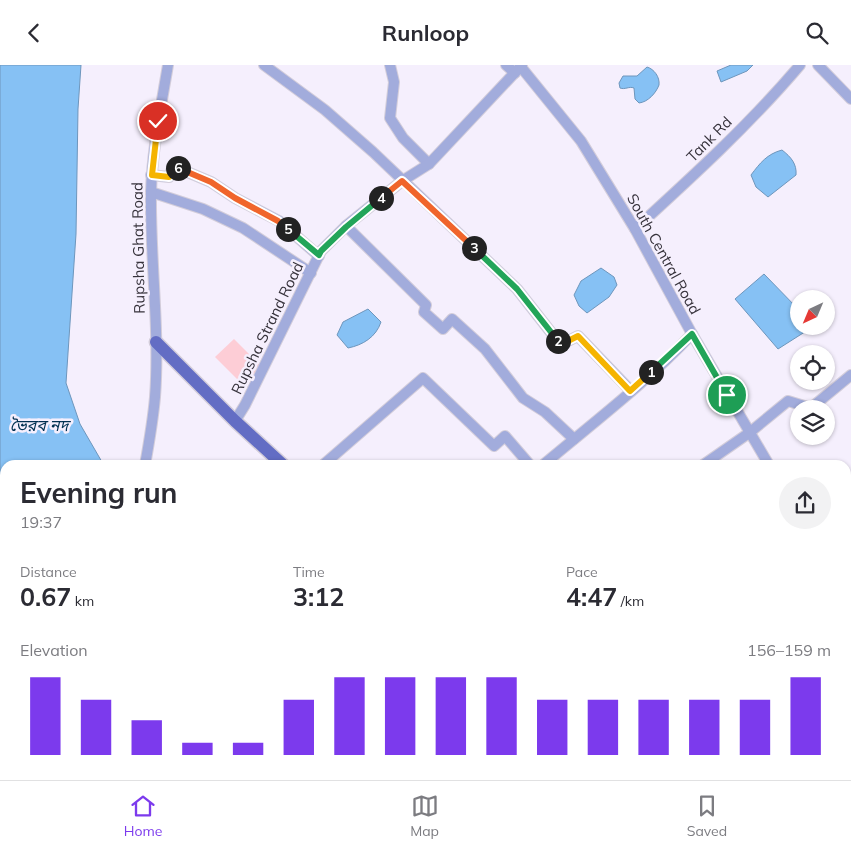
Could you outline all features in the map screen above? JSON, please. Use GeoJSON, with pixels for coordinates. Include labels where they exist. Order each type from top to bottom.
{"type":"FeatureCollection","features":[{"type":"Feature","properties":{"kind":"main road"},"geometry":{"type":"LineString","coordinates":[[156,342],[235,421],[278,460]]}},
{"type":"Feature","properties":{"kind":"street","name":"Rupsha Ghat Road"},"geometry":{"type":"LineString","coordinates":[[146,460],[155,397],[156,342],[151,192],[158,121],[168,65]]}},
{"type":"Feature","properties":{"kind":"street"},"geometry":{"type":"LineString","coordinates":[[264,65],[325,110],[373,152],[517,289],[556,340],[564,343],[578,336],[630,391]]}},
{"type":"Feature","properties":{"kind":"street"},"geometry":{"type":"LineString","coordinates":[[390,65],[394,82],[390,119],[403,138],[429,164]]}},
{"type":"Feature","properties":{"kind":"street","name":"South Central Road"},"geometry":{"type":"LineString","coordinates":[[506,65],[519,68],[581,141],[635,229],[692,334],[766,460]]}},
{"type":"Feature","properties":{"kind":"street","name":"Tank Rd"},"geometry":{"type":"LineString","coordinates":[[635,229],[698,172],[781,88],[800,65]]}},
{"type":"Feature","properties":{"kind":"street"},"geometry":{"type":"LineString","coordinates":[[818,65],[851,99]]}},
{"type":"Feature","properties":{"kind":"street","name":"Rupsha Strand Road"},"geometry":{"type":"LineString","coordinates":[[235,421],[245,405],[321,251],[346,227],[402,181],[429,164],[519,68]]}},
{"type":"Feature","properties":{"kind":"street"},"geometry":{"type":"LineString","coordinates":[[152,175],[169,177],[173,166],[211,182],[235,198],[278,221],[319,255]]}},
{"type":"Feature","properties":{"kind":"street"},"geometry":{"type":"LineString","coordinates":[[151,192],[203,209],[243,228],[311,273]]}},
{"type":"Feature","properties":{"kind":"street"},"geometry":{"type":"LineString","coordinates":[[346,227],[426,305],[424,312],[443,329],[452,319],[485,349],[523,398],[544,412],[574,439]]}},
{"type":"Feature","properties":{"kind":"street"},"geometry":{"type":"LineString","coordinates":[[549,460],[630,391],[692,334]]}},
{"type":"Feature","properties":{"kind":"street"},"geometry":{"type":"LineString","coordinates":[[710,460],[749,433],[788,401],[811,408],[851,375]]}},
{"type":"Feature","properties":{"kind":"street"},"geometry":{"type":"LineString","coordinates":[[328,460],[423,378],[494,445],[505,436],[526,460]]}},
{"type":"Feature","properties":{"kind":"shaded area"},"geometry":{"type":"Polygon","coordinates":[[[234,339],[261,366],[243,385],[215,357],[234,339]]]}},
{"type":"Feature","properties":{"kind":"water","name":"ভৈরব নদ"},"geometry":{"type":"Polygon","coordinates":[[[0,65],[81,65],[78,109],[76,234],[66,383],[80,424],[101,460],[0,460],[0,65]]]}},
{"type":"Feature","properties":{"kind":"water"},"geometry":{"type":"Polygon","coordinates":[[[731,65],[753,65],[747,71],[721,82],[717,71],[731,65]]]}},
{"type":"Feature","properties":{"kind":"water"},"geometry":{"type":"Polygon","coordinates":[[[647,67],[656,74],[659,79],[659,85],[651,97],[639,103],[635,99],[634,88],[620,88],[619,83],[623,76],[637,76],[647,67]]]}},
{"type":"Feature","properties":{"kind":"water"},"geometry":{"type":"Polygon","coordinates":[[[782,150],[793,161],[796,167],[796,175],[768,197],[756,187],[751,175],[764,160],[782,150]]]}},
{"type":"Feature","properties":{"kind":"water"},"geometry":{"type":"Polygon","coordinates":[[[601,268],[614,277],[617,285],[609,297],[587,313],[579,306],[574,295],[581,281],[601,268]]]}},
{"type":"Feature","properties":{"kind":"water"},"geometry":{"type":"Polygon","coordinates":[[[764,274],[790,301],[790,335],[800,335],[778,349],[735,299],[764,274]]]}},
{"type":"Feature","properties":{"kind":"water"},"geometry":{"type":"Polygon","coordinates":[[[368,309],[381,322],[379,327],[368,339],[359,345],[348,348],[337,335],[343,322],[368,309]]]}},
{"type":"Feature","properties":{"kind":"route"},"geometry":{"type":"LineString","coordinates":[[158,121],[152,175],[169,177],[173,166],[211,182],[235,198],[278,221],[319,255],[346,227],[402,181],[428,203],[517,289],[556,340],[564,343],[578,336],[630,391],[692,334],[727,395]]}}]}
